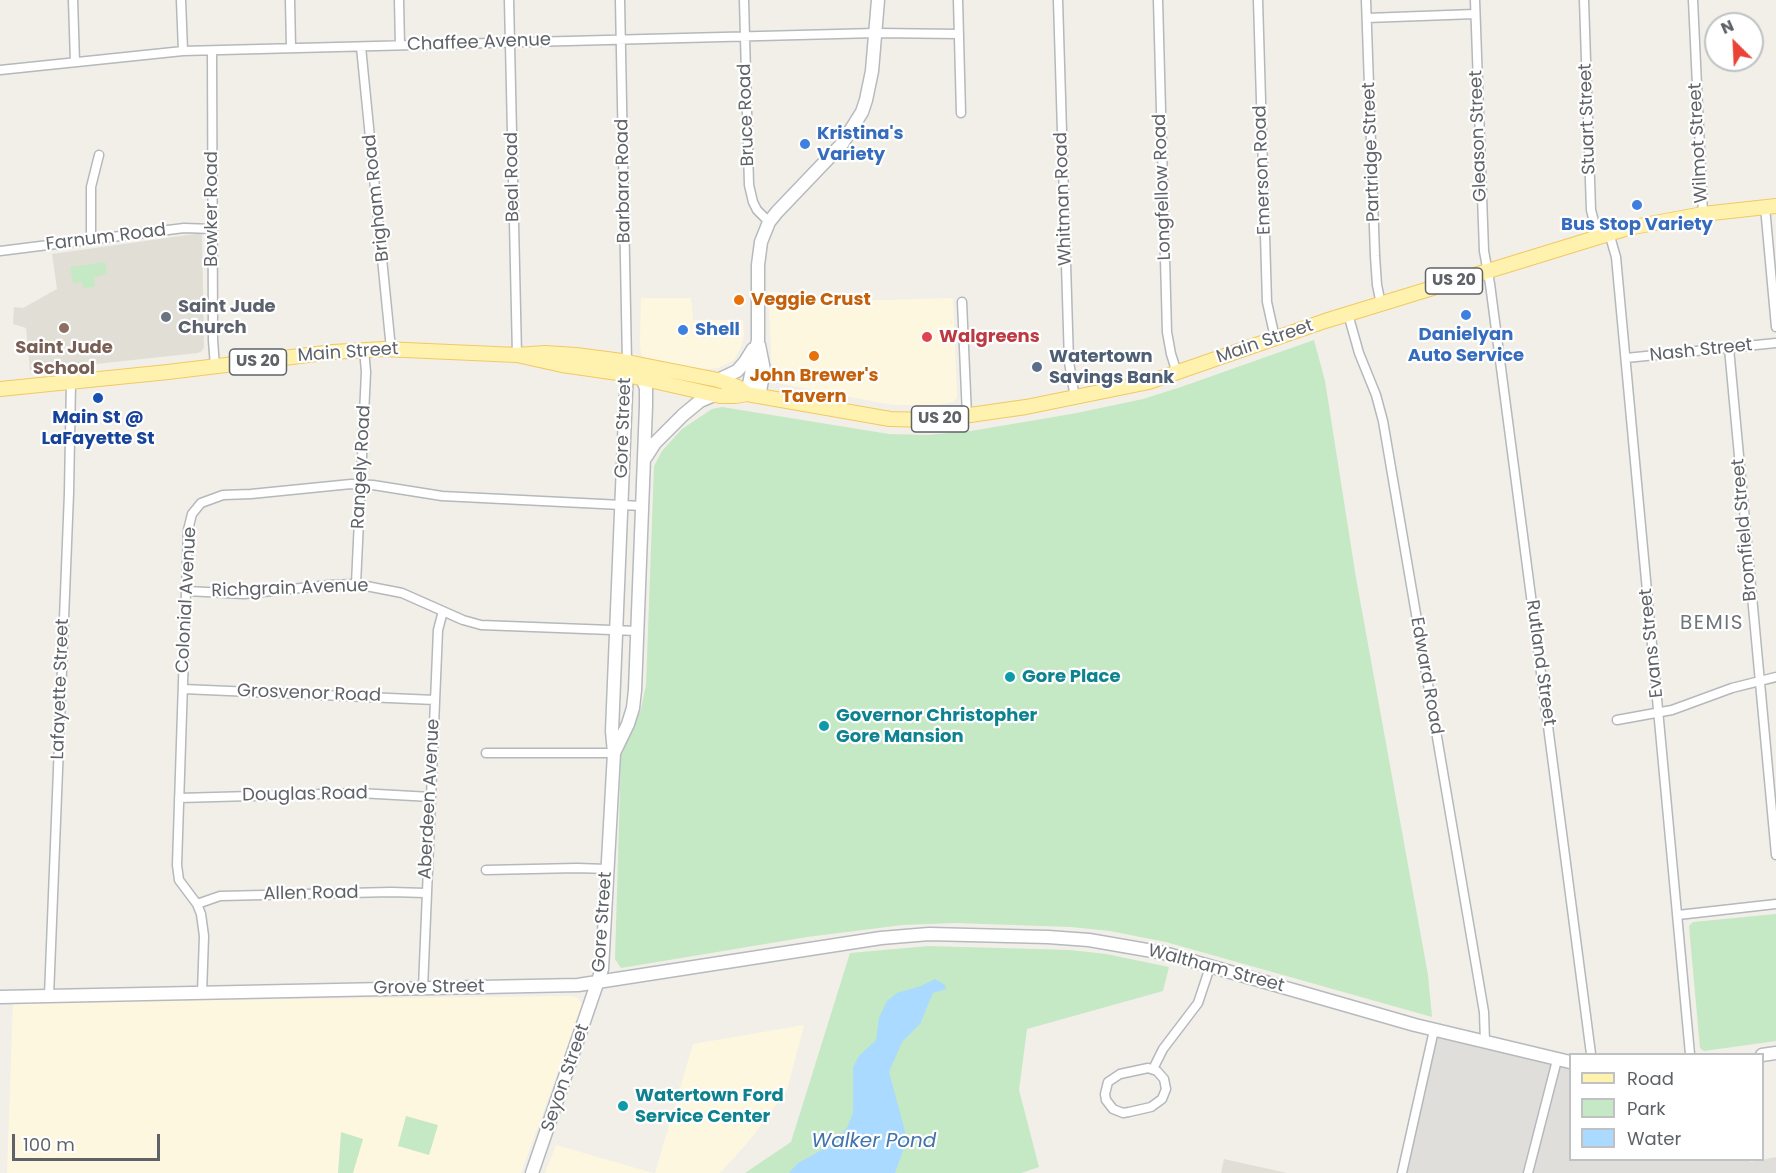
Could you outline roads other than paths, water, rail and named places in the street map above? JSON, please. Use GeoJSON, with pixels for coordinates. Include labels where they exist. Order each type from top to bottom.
{"type":"FeatureCollection","features":[{"type":"Feature","properties":{"kind":"main road","name":"Main Street"},"geometry":{"type":"LineString","coordinates":[[627,368],[644,378],[714,395],[753,395],[890,419],[927,420],[967,416],[1075,398],[1140,384],[1348,314],[1604,235],[1702,214],[1771,206]]}},
{"type":"Feature","properties":{"kind":"main road","name":"Main Street"},"geometry":{"type":"LineString","coordinates":[[0,389],[391,349],[517,355],[562,365],[627,368],[718,381],[738,387],[753,395]]}},
{"type":"Feature","properties":{"kind":"street"},"geometry":{"type":"LineString","coordinates":[[73,0],[75,62]]}},
{"type":"Feature","properties":{"kind":"street"},"geometry":{"type":"LineString","coordinates":[[182,0],[183,51]]}},
{"type":"Feature","properties":{"kind":"street"},"geometry":{"type":"LineString","coordinates":[[290,0],[291,47]]}},
{"type":"Feature","properties":{"kind":"street"},"geometry":{"type":"LineString","coordinates":[[399,0],[400,45]]}},
{"type":"Feature","properties":{"kind":"street","name":"Beal Road"},"geometry":{"type":"LineString","coordinates":[[509,0],[517,355]]}},
{"type":"Feature","properties":{"kind":"street","name":"Barbara Road"},"geometry":{"type":"LineString","coordinates":[[620,0],[627,368]]}},
{"type":"Feature","properties":{"kind":"street","name":"Bruce Road"},"geometry":{"type":"LineString","coordinates":[[744,0],[750,193],[757,210],[769,222]]}},
{"type":"Feature","properties":{"kind":"street"},"geometry":{"type":"LineString","coordinates":[[753,395],[758,340],[758,253],[761,242],[769,222],[791,196],[835,152],[856,123],[866,100],[872,71],[878,0]]}},
{"type":"Feature","properties":{"kind":"street"},"geometry":{"type":"LineString","coordinates":[[958,0],[961,113]]}},
{"type":"Feature","properties":{"kind":"street","name":"Whitman Road"},"geometry":{"type":"LineString","coordinates":[[1058,0],[1069,362],[1075,398]]}},
{"type":"Feature","properties":{"kind":"street","name":"Longfellow Road"},"geometry":{"type":"LineString","coordinates":[[1158,0],[1167,332],[1177,373]]}},
{"type":"Feature","properties":{"kind":"street","name":"Emerson Road"},"geometry":{"type":"LineString","coordinates":[[1258,0],[1267,302],[1275,338]]}},
{"type":"Feature","properties":{"kind":"street","name":"Partridge Street"},"geometry":{"type":"LineString","coordinates":[[1366,0],[1375,256],[1381,304]]}},
{"type":"Feature","properties":{"kind":"street","name":"Gleason Street"},"geometry":{"type":"LineString","coordinates":[[1474,0],[1483,239],[1489,271]]}},
{"type":"Feature","properties":{"kind":"street","name":"Stuart Street"},"geometry":{"type":"LineString","coordinates":[[1584,0],[1591,210],[1604,235]]}},
{"type":"Feature","properties":{"kind":"street","name":"Wilmot Street"},"geometry":{"type":"LineString","coordinates":[[1693,0],[1702,214]]}},
{"type":"Feature","properties":{"kind":"street"},"geometry":{"type":"LineString","coordinates":[[1367,18],[1475,14]]}},
{"type":"Feature","properties":{"kind":"street","name":"Chaffee Avenue"},"geometry":{"type":"LineString","coordinates":[[0,70],[183,51],[876,33],[959,34]]}},
{"type":"Feature","properties":{"kind":"street","name":"Brigham Road"},"geometry":{"type":"LineString","coordinates":[[361,47],[391,349]]}},
{"type":"Feature","properties":{"kind":"street","name":"Bowker Road"},"geometry":{"type":"LineString","coordinates":[[212,51],[215,367]]}},
{"type":"Feature","properties":{"kind":"street"},"geometry":{"type":"LineString","coordinates":[[91,240],[91,187],[99,155]]}},
{"type":"Feature","properties":{"kind":"street"},"geometry":{"type":"LineString","coordinates":[[1771,206],[1776,327]]}},
{"type":"Feature","properties":{"kind":"street","name":"Farnum Road"},"geometry":{"type":"LineString","coordinates":[[0,251],[184,228],[213,229]]}},
{"type":"Feature","properties":{"kind":"street","name":"Evans Street"},"geometry":{"type":"LineString","coordinates":[[1604,235],[1616,257],[1690,1053]]}},
{"type":"Feature","properties":{"kind":"street","name":"Rutland Street"},"geometry":{"type":"LineString","coordinates":[[1489,271],[1591,1053]]}},
{"type":"Feature","properties":{"kind":"street"},"geometry":{"type":"LineString","coordinates":[[962,302],[967,416]]}},
{"type":"Feature","properties":{"kind":"street","name":"Edward Road"},"geometry":{"type":"LineString","coordinates":[[1348,314],[1383,421],[1484,1012],[1485,1042]]}},
{"type":"Feature","properties":{"kind":"street"},"geometry":{"type":"LineString","coordinates":[[718,381],[740,368],[758,340]]}},
{"type":"Feature","properties":{"kind":"street","name":"Nash Street"},"geometry":{"type":"LineString","coordinates":[[1626,358],[1776,343]]}},
{"type":"Feature","properties":{"kind":"street","name":"Bromfield Street"},"geometry":{"type":"LineString","coordinates":[[1729,348],[1776,855]]}},
{"type":"Feature","properties":{"kind":"street","name":"Rangely Road"},"geometry":{"type":"LineString","coordinates":[[356,584],[366,372],[364,350]]}},
{"type":"Feature","properties":{"kind":"street","name":"Gore Street"},"geometry":{"type":"LineString","coordinates":[[598,983],[602,964],[614,753],[612,731],[627,368]]}},
{"type":"Feature","properties":{"kind":"street","name":"Gore Street"},"geometry":{"type":"LineString","coordinates":[[614,753],[624,734],[633,708],[644,461],[646,399],[644,378]]}},
{"type":"Feature","properties":{"kind":"street","name":"Lafayette Street"},"geometry":{"type":"LineString","coordinates":[[50,996],[71,382]]}},
{"type":"Feature","properties":{"kind":"street"},"geometry":{"type":"LineString","coordinates":[[644,461],[651,448],[663,435],[697,404],[714,395]]}},
{"type":"Feature","properties":{"kind":"street","name":"Colonial Avenue"},"geometry":{"type":"LineString","coordinates":[[202,993],[203,926],[197,904],[183,887],[177,872],[188,530],[192,514],[201,503],[223,495],[361,484],[430,495],[642,506]]}},
{"type":"Feature","properties":{"kind":"street","name":"Richgrain Avenue"},"geometry":{"type":"LineString","coordinates":[[187,591],[244,594],[356,584],[402,593],[463,620],[481,625],[637,631]]}},
{"type":"Feature","properties":{"kind":"street","name":"Aberdeen Avenue"},"geometry":{"type":"LineString","coordinates":[[423,988],[438,630],[443,611]]}},
{"type":"Feature","properties":{"kind":"street"},"geometry":{"type":"LineString","coordinates":[[1617,720],[1659,713],[1759,680],[1776,677]]}},
{"type":"Feature","properties":{"kind":"street","name":"Grosvenor Road"},"geometry":{"type":"LineString","coordinates":[[183,689],[435,700]]}},
{"type":"Feature","properties":{"kind":"street"},"geometry":{"type":"LineString","coordinates":[[486,753],[614,753]]}},
{"type":"Feature","properties":{"kind":"street","name":"Douglas Road"},"geometry":{"type":"LineString","coordinates":[[179,798],[342,793],[431,797]]}},
{"type":"Feature","properties":{"kind":"street"},"geometry":{"type":"LineString","coordinates":[[486,870],[607,869]]}},
{"type":"Feature","properties":{"kind":"street","name":"Allen Road"},"geometry":{"type":"LineString","coordinates":[[197,904],[220,897],[426,893]]}},
{"type":"Feature","properties":{"kind":"street"},"geometry":{"type":"LineString","coordinates":[[1678,915],[1776,904]]}},
{"type":"Feature","properties":{"kind":"street","name":"Waltham Street"},"geometry":{"type":"LineString","coordinates":[[854,941],[929,934],[1071,938],[1146,949],[1434,1030],[1569,1062]]}},
{"type":"Feature","properties":{"kind":"street","name":"Grove Street"},"geometry":{"type":"LineString","coordinates":[[0,997],[598,983],[854,941]]}},
{"type":"Feature","properties":{"kind":"street"},"geometry":{"type":"LineString","coordinates":[[1153,1069],[1163,1049],[1198,1003],[1210,966]]}},
{"type":"Feature","properties":{"kind":"street","name":"Seyon Street"},"geometry":{"type":"LineString","coordinates":[[532,1173],[598,983]]}},
{"type":"Feature","properties":{"kind":"street"},"geometry":{"type":"LineString","coordinates":[[1402,1173],[1434,1030]]}},
{"type":"Feature","properties":{"kind":"street"},"geometry":{"type":"LineString","coordinates":[[1528,1173],[1557,1060]]}},
{"type":"Feature","properties":{"kind":"street"},"geometry":{"type":"LineString","coordinates":[[1153,1069],[1162,1075],[1166,1084],[1165,1094],[1157,1104],[1123,1113],[1117,1112],[1109,1105],[1105,1094],[1111,1079],[1120,1074],[1153,1069]]}},
{"type":"Feature","properties":{"kind":"water","name":"Walker Pond"},"geometry":{"type":"Polygon","coordinates":[[[935,979],[945,985],[946,989],[933,993],[920,1024],[902,1042],[889,1072],[906,1135],[895,1173],[789,1173],[798,1163],[829,1146],[847,1128],[853,1113],[853,1067],[859,1056],[876,1040],[879,1018],[887,1001],[897,993],[935,979]]]}},
{"type":"Feature","properties":{"kind":"place","name":"Kristina's Variety"},"geometry":{"type":"Point","coordinates":[805,144]}},
{"type":"Feature","properties":{"kind":"place","name":"Bus Stop Variety"},"geometry":{"type":"Point","coordinates":[1637,205]}},
{"type":"Feature","properties":{"kind":"place","name":"Veggie Crust"},"geometry":{"type":"Point","coordinates":[739,300]}},
{"type":"Feature","properties":{"kind":"place","name":"Danielyan Auto Service"},"geometry":{"type":"Point","coordinates":[1466,315]}},
{"type":"Feature","properties":{"kind":"place","name":"Saint Jude Church"},"geometry":{"type":"Point","coordinates":[166,317]}},
{"type":"Feature","properties":{"kind":"place","name":"Saint Jude School"},"geometry":{"type":"Point","coordinates":[64,328]}},
{"type":"Feature","properties":{"kind":"place","name":"Shell"},"geometry":{"type":"Point","coordinates":[683,330]}},
{"type":"Feature","properties":{"kind":"place","name":"Walgreens"},"geometry":{"type":"Point","coordinates":[927,337]}},
{"type":"Feature","properties":{"kind":"place","name":"John Brewer's Tavern"},"geometry":{"type":"Point","coordinates":[814,356]}},
{"type":"Feature","properties":{"kind":"place","name":"Watertown Savings Bank"},"geometry":{"type":"Point","coordinates":[1037,367]}},
{"type":"Feature","properties":{"kind":"place","name":"Main St @ LaFayette St"},"geometry":{"type":"Point","coordinates":[98,398]}},
{"type":"Feature","properties":{"kind":"place","name":"Gore Place"},"geometry":{"type":"Point","coordinates":[1010,677]}},
{"type":"Feature","properties":{"kind":"place","name":"Governor Christopher Gore Mansion"},"geometry":{"type":"Point","coordinates":[824,726]}},
{"type":"Feature","properties":{"kind":"place","name":"Watertown Ford Service Center"},"geometry":{"type":"Point","coordinates":[623,1106]}},
{"type":"Feature","properties":{"kind":"district","name":"BEMIS"},"geometry":{"type":"Point","coordinates":[1712,624]}}]}
